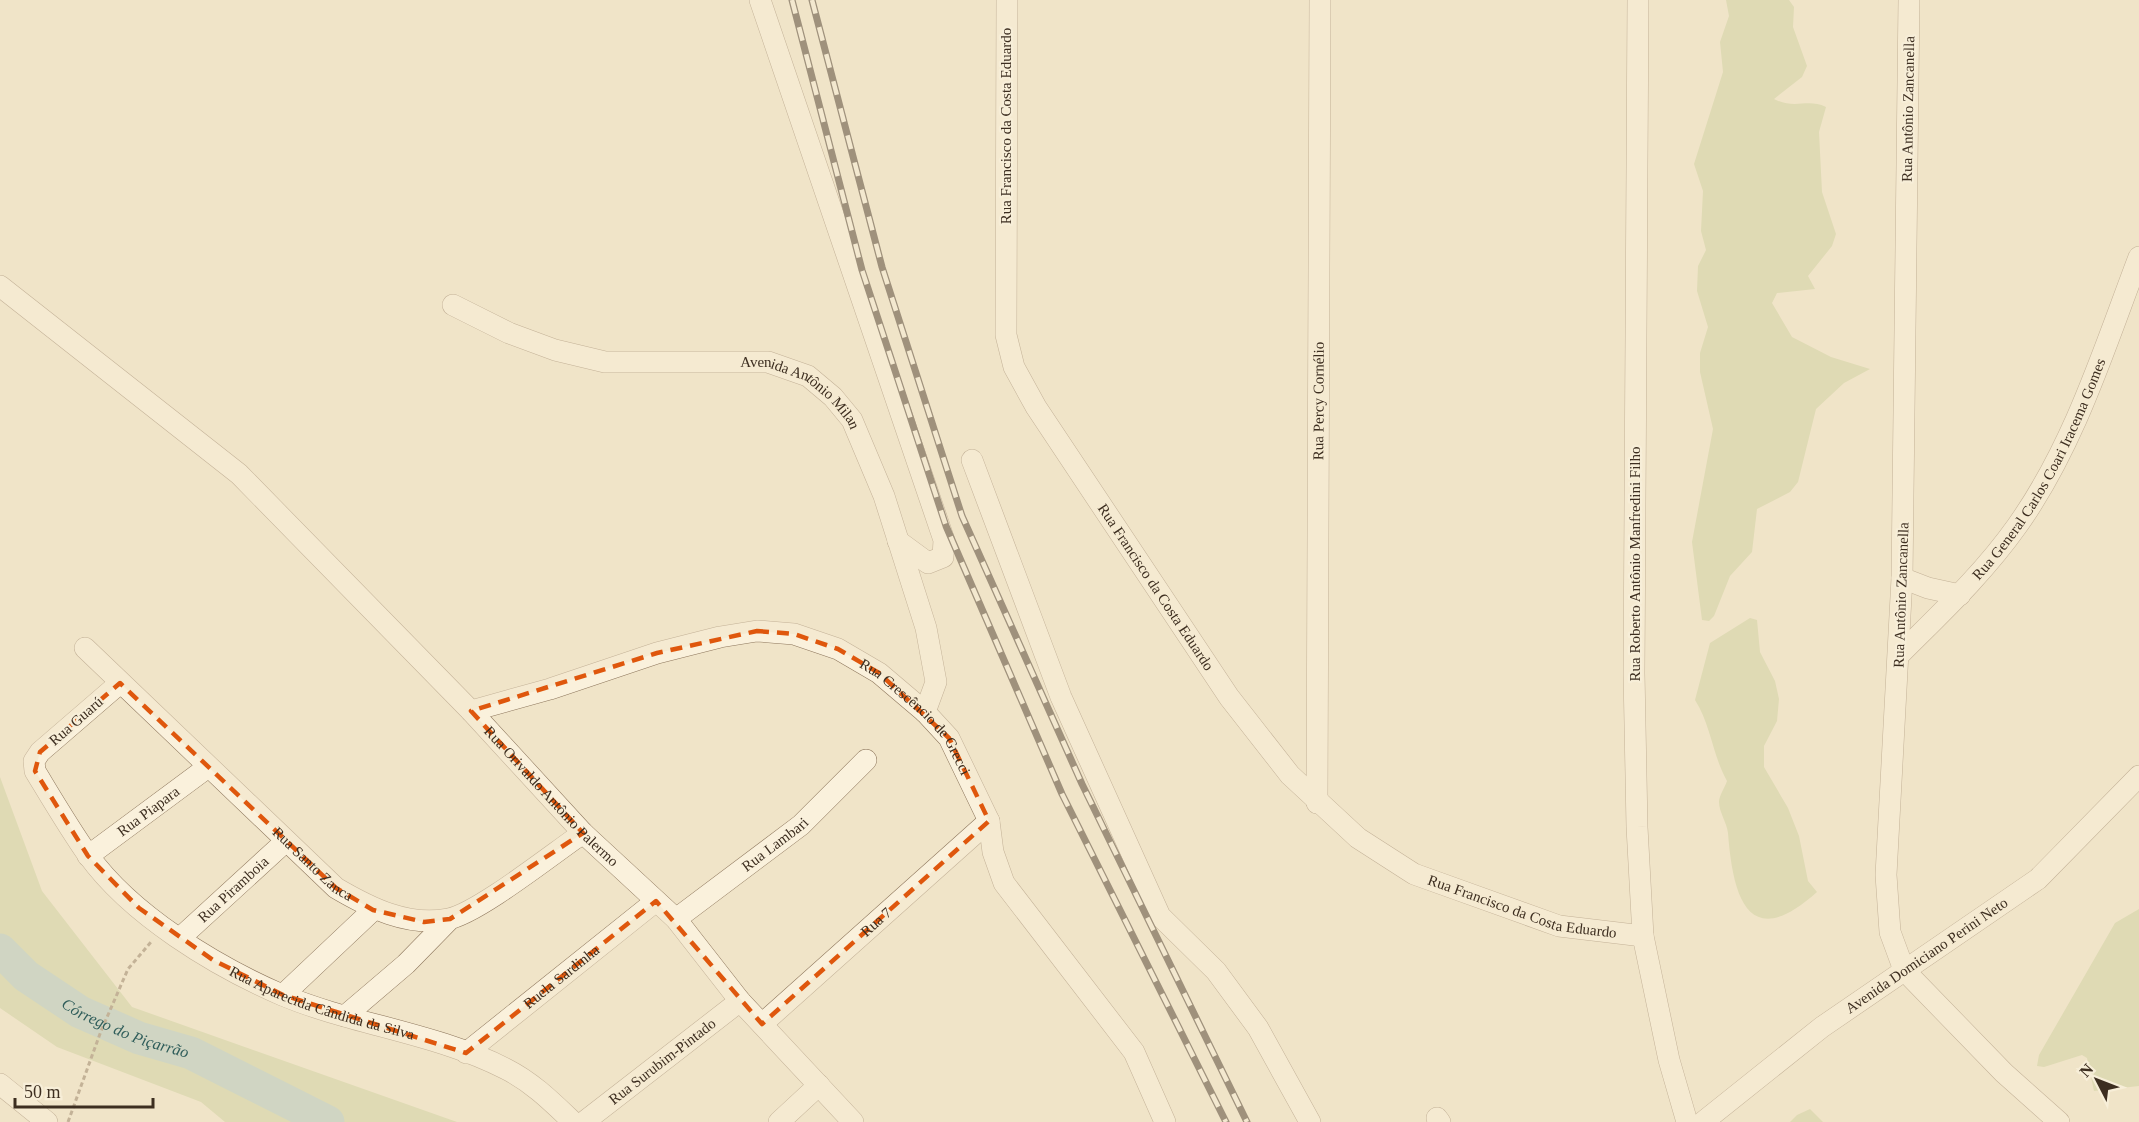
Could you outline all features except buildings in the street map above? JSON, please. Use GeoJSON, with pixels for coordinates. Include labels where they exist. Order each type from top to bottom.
{"type":"FeatureCollection","features":[{"type":"Feature","properties":{"kind":"street"},"geometry":{"type":"LineString","coordinates":[[760,0],[944,540],[943,557],[928,562],[898,541]]}},
{"type":"Feature","properties":{"kind":"street","name":"Rua Francisco da Costa Eduardo"},"geometry":{"type":"LineString","coordinates":[[1007,0],[1006,335],[1014,367],[1036,407],[1229,697],[1290,775],[1317,803],[1358,838],[1414,874],[1559,926],[1643,936]]}},
{"type":"Feature","properties":{"kind":"street","name":"Rua Percy Cornélio"},"geometry":{"type":"LineString","coordinates":[[1317,803],[1320,0]]}},
{"type":"Feature","properties":{"kind":"street","name":"Rua Roberto Antônio Manfredini Filho"},"geometry":{"type":"LineString","coordinates":[[1638,0],[1634,673],[1636,826],[1643,936],[1669,1060],[1687,1122]]}},
{"type":"Feature","properties":{"kind":"street","name":"Rua Antônio Zancanella"},"geometry":{"type":"LineString","coordinates":[[1909,0],[1902,578],[1900,654],[1886,875],[1890,932],[1904,970],[2004,1073],[2059,1122]]}},
{"type":"Feature","properties":{"kind":"street","name":"Rua General Carlos Coari Iracema Gomes"},"geometry":{"type":"LineString","coordinates":[[1900,654],[1960,595],[2010,535],[2043,487],[2082,407],[2139,257]]}},
{"type":"Feature","properties":{"kind":"street","name":"Rua Orivaldo Antônio Palermo"},"geometry":{"type":"LineString","coordinates":[[0,286],[242,478],[471,711],[583,832],[676,919],[740,1000],[853,1122]]}},
{"type":"Feature","properties":{"kind":"street","name":"Avenida Antônio Milan"},"geometry":{"type":"LineString","coordinates":[[453,305],[509,333],[555,350],[605,362],[768,362],[808,375],[833,397],[852,420],[884,496],[926,628],[936,681],[925,712]]}},
{"type":"Feature","properties":{"kind":"street"},"geometry":{"type":"LineString","coordinates":[[972,460],[1061,697],[1160,916],[1216,971],[1258,1028],[1310,1122]]}},
{"type":"Feature","properties":{"kind":"street"},"geometry":{"type":"LineString","coordinates":[[1902,578],[1928,588],[1960,595]]}},
{"type":"Feature","properties":{"kind":"street","name":"Rua Crescêncio de Grecci"},"geometry":{"type":"LineString","coordinates":[[471,711],[550,689],[657,653],[756,631],[794,634],[838,649],[879,673],[925,712],[949,738],[989,820],[993,852],[1004,883],[1134,1052],[1165,1122]]}},
{"type":"Feature","properties":{"kind":"street","name":"Rua Santo Zanca"},"geometry":{"type":"LineString","coordinates":[[85,648],[336,888],[373,910],[424,922],[450,919],[484,901],[583,832]]}},
{"type":"Feature","properties":{"kind":"street","name":"Rua Guarú"},"geometry":{"type":"LineString","coordinates":[[34,761],[40,752],[120,683]]}},
{"type":"Feature","properties":{"kind":"street","name":"Rua Lambari"},"geometry":{"type":"LineString","coordinates":[[676,919],[801,825],[866,760]]}},
{"type":"Feature","properties":{"kind":"street","name":"Rua Aparecida Cândida da Silva"},"geometry":{"type":"LineString","coordinates":[[34,761],[35,771],[88,856],[112,883],[172,932],[213,960],[283,995],[466,1053],[505,1068],[537,1088],[573,1122]]}},
{"type":"Feature","properties":{"kind":"street","name":"Rua Piapara"},"geometry":{"type":"LineString","coordinates":[[88,856],[208,766]]}},
{"type":"Feature","properties":{"kind":"street","name":"Avenida Domiciano Perini Neto"},"geometry":{"type":"LineString","coordinates":[[1703,1122],[1821,1027],[2038,879],[2139,776]]}},
{"type":"Feature","properties":{"kind":"street","name":"Rua 7"},"geometry":{"type":"LineString","coordinates":[[762,1024],[989,820]]}},
{"type":"Feature","properties":{"kind":"street","name":"Rua Piramboia"},"geometry":{"type":"LineString","coordinates":[[172,932],[286,841]]}},
{"type":"Feature","properties":{"kind":"street","name":"Ruela Sardinha"},"geometry":{"type":"LineString","coordinates":[[466,1053],[657,901]]}},
{"type":"Feature","properties":{"kind":"street"},"geometry":{"type":"LineString","coordinates":[[283,995],[373,910]]}},
{"type":"Feature","properties":{"kind":"street"},"geometry":{"type":"LineString","coordinates":[[345,1016],[406,964],[450,919]]}},
{"type":"Feature","properties":{"kind":"street","name":"Rua Surubim-Pintado"},"geometry":{"type":"LineString","coordinates":[[584,1122],[740,1000]]}},
{"type":"Feature","properties":{"kind":"street"},"geometry":{"type":"LineString","coordinates":[[0,1084],[47,1122]]}},
{"type":"Feature","properties":{"kind":"street"},"geometry":{"type":"LineString","coordinates":[[779,1122],[819,1085]]}},
{"type":"Feature","properties":{"kind":"path"},"geometry":{"type":"LineString","coordinates":[[68,1122],[101,1031],[128,969],[172,932]]}},
{"type":"Feature","properties":{"kind":"highlighted area"},"geometry":{"type":"Polygon","coordinates":[[[757,631],[794,634],[838,649],[879,673],[949,738],[989,821],[762,1024],[656,901],[466,1053],[283,995],[213,960],[139,908],[88,856],[35,771],[40,752],[120,683],[336,888],[373,910],[424,922],[450,919],[583,833],[471,711],[657,653],[757,631]]]}},
{"type":"Feature","properties":{"kind":"green space"},"geometry":{"type":"Polygon","coordinates":[[[1726,0],[1789,0],[1794,7],[1793,27],[1807,66],[1802,77],[1774,99],[1788,104],[1813,104],[1826,107],[1819,132],[1822,192],[1836,234],[1832,246],[1808,276],[1815,289],[1777,293],[1772,303],[1792,337],[1831,357],[1870,369],[1844,383],[1816,409],[1798,482],[1790,492],[1757,509],[1752,552],[1730,576],[1714,616],[1709,621],[1702,620],[1692,542],[1713,429],[1700,372],[1700,353],[1708,327],[1697,291],[1698,266],[1706,250],[1701,231],[1703,191],[1694,164],[1723,72],[1720,42],[1729,16],[1726,0]]]}},
{"type":"Feature","properties":{"kind":"green space"},"geometry":{"type":"Polygon","coordinates":[[[1750,618],[1757,620],[1760,652],[1775,681],[1779,699],[1777,721],[1764,746],[1764,767],[1788,808],[1799,836],[1808,881],[1817,892],[1794,910],[1775,918],[1760,918],[1749,910],[1740,897],[1734,879],[1727,829],[1719,806],[1727,781],[1705,719],[1695,700],[1710,643],[1750,618]]]}},
{"type":"Feature","properties":{"kind":"green space"},"geometry":{"type":"Polygon","coordinates":[[[0,777],[42,891],[132,1007],[457,1122],[225,1122],[201,1102],[57,1047],[0,1008],[0,777]]]}},
{"type":"Feature","properties":{"kind":"green space"},"geometry":{"type":"Polygon","coordinates":[[[2139,909],[2139,1086],[2094,1091],[2087,1058],[2082,1055],[2044,1067],[2037,1066],[2039,1055],[2115,923],[2139,909]]]}},
{"type":"Feature","properties":{"kind":"green space"},"geometry":{"type":"Polygon","coordinates":[[[1810,1109],[1823,1122],[1790,1122],[1797,1115],[1810,1109]]]}},
{"type":"Feature","properties":{"kind":"waterway","name":"Córrego do Piçarrão"},"geometry":{"type":"LineString","coordinates":[[0,950],[26,976],[80,1012],[139,1038],[191,1053],[328,1122]]}},
{"type":"Feature","properties":{"kind":"railway"},"geometry":{"type":"LineString","coordinates":[[792,0],[862,270],[946,526],[1062,794],[1226,1122]]}},
{"type":"Feature","properties":{"kind":"railway"},"geometry":{"type":"LineString","coordinates":[[812,0],[882,267],[962,516],[1082,784],[1247,1122]]}}]}
